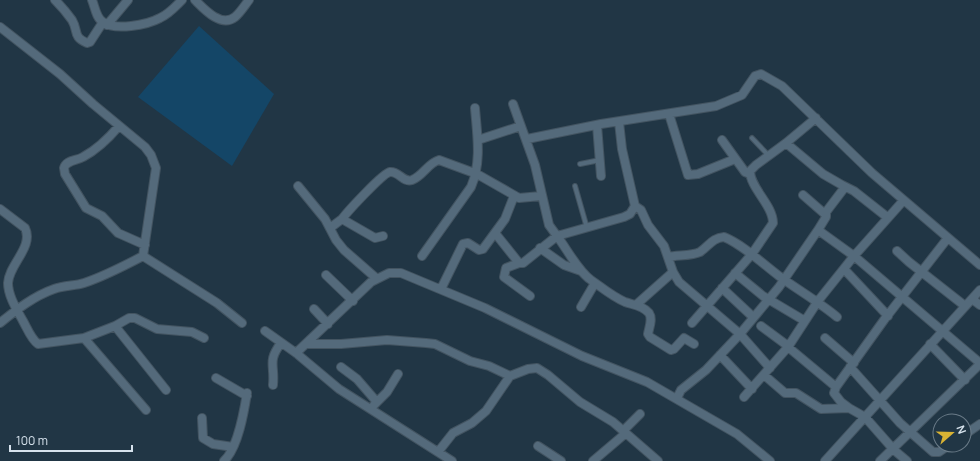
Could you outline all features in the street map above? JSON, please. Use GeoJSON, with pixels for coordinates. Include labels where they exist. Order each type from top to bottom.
{"type":"FeatureCollection","features":[{"type":"Feature","properties":{"kind":"street"},"geometry":{"type":"LineString","coordinates":[[55,0],[72,21],[78,38],[85,42],[90,42],[128,0]]}},
{"type":"Feature","properties":{"kind":"street"},"geometry":{"type":"LineString","coordinates":[[92,0],[99,19],[105,24],[120,27],[160,19],[182,0]]}},
{"type":"Feature","properties":{"kind":"street"},"geometry":{"type":"LineString","coordinates":[[195,0],[210,14],[225,20],[235,17],[249,0]]}},
{"type":"Feature","properties":{"kind":"street"},"geometry":{"type":"LineString","coordinates":[[0,27],[60,74],[148,151],[156,168],[144,256]]}},
{"type":"Feature","properties":{"kind":"street"},"geometry":{"type":"LineString","coordinates":[[527,139],[597,125],[716,106],[742,95],[755,76],[761,74],[776,82],[903,201],[980,265]]}},
{"type":"Feature","properties":{"kind":"street"},"geometry":{"type":"LineString","coordinates":[[513,104],[527,139],[549,225],[572,255],[581,271],[595,283],[625,302],[637,304],[650,316],[648,334],[650,337],[671,350],[674,349],[684,338],[694,344]]}},
{"type":"Feature","properties":{"kind":"street"},"geometry":{"type":"LineString","coordinates":[[422,256],[471,186],[477,174],[478,140],[475,108]]}},
{"type":"Feature","properties":{"kind":"street"},"geometry":{"type":"LineString","coordinates":[[669,114],[688,175],[698,174],[735,159]]}},
{"type":"Feature","properties":{"kind":"street"},"geometry":{"type":"LineString","coordinates":[[750,174],[753,167],[786,143],[816,118]]}},
{"type":"Feature","properties":{"kind":"street"},"geometry":{"type":"LineString","coordinates":[[619,122],[622,149],[635,206],[641,210],[648,225],[664,246],[673,272],[679,282],[740,334],[770,368]]}},
{"type":"Feature","properties":{"kind":"street"},"geometry":{"type":"LineString","coordinates":[[597,125],[600,176]]}},
{"type":"Feature","properties":{"kind":"street"},"geometry":{"type":"LineString","coordinates":[[119,126],[104,144],[96,150],[67,163],[64,168],[65,174],[86,208],[102,216],[118,233],[145,245]]}},
{"type":"Feature","properties":{"kind":"street"},"geometry":{"type":"LineString","coordinates":[[478,140],[521,126]]}},
{"type":"Feature","properties":{"kind":"street"},"geometry":{"type":"LineString","coordinates":[[692,323],[752,254],[774,223],[774,219],[750,174],[745,172],[722,140]]}},
{"type":"Feature","properties":{"kind":"street"},"geometry":{"type":"LineString","coordinates":[[786,143],[823,174],[854,191],[887,217]]}},
{"type":"Feature","properties":{"kind":"street"},"geometry":{"type":"LineString","coordinates":[[330,228],[342,219],[371,187],[388,172],[394,172],[407,181],[412,180],[422,175],[439,160],[477,174],[514,196],[520,198],[541,196]]}},
{"type":"Feature","properties":{"kind":"street"},"geometry":{"type":"LineString","coordinates":[[298,186],[325,219],[344,250],[376,278]]}},
{"type":"Feature","properties":{"kind":"street"},"geometry":{"type":"LineString","coordinates":[[678,398],[681,390],[692,382],[740,334],[784,280],[818,230],[826,216],[826,212],[845,187]]}},
{"type":"Feature","properties":{"kind":"street"},"geometry":{"type":"LineString","coordinates":[[803,195],[826,216]]}},
{"type":"Feature","properties":{"kind":"street"},"geometry":{"type":"LineString","coordinates":[[441,289],[464,244],[468,243],[479,250],[483,249],[506,219],[514,196]]}},
{"type":"Feature","properties":{"kind":"street"},"geometry":{"type":"LineString","coordinates":[[744,397],[788,347],[818,302],[854,256],[887,217],[903,201]]}},
{"type":"Feature","properties":{"kind":"street"},"geometry":{"type":"LineString","coordinates":[[530,296],[504,278],[506,268],[523,263],[557,236],[630,214],[635,206]]}},
{"type":"Feature","properties":{"kind":"street"},"geometry":{"type":"LineString","coordinates":[[0,209],[25,228],[27,233],[26,244],[9,278],[10,292],[16,309],[38,344],[84,338],[115,326],[129,318],[135,318],[157,329],[192,332],[204,338]]}},
{"type":"Feature","properties":{"kind":"street"},"geometry":{"type":"LineString","coordinates":[[342,219],[375,238],[383,236]]}},
{"type":"Feature","properties":{"kind":"street"},"geometry":{"type":"LineString","coordinates":[[818,230],[854,256],[980,364],[894,450],[880,461]]}},
{"type":"Feature","properties":{"kind":"street"},"geometry":{"type":"LineString","coordinates":[[495,233],[519,263]]}},
{"type":"Feature","properties":{"kind":"street"},"geometry":{"type":"LineString","coordinates":[[668,257],[695,254],[701,251],[714,239],[724,237],[752,254],[784,280],[818,302],[837,317]]}},
{"type":"Feature","properties":{"kind":"street"},"geometry":{"type":"LineString","coordinates":[[907,461],[894,450],[865,418],[849,408],[837,398],[834,393],[852,365],[947,239]]}},
{"type":"Feature","properties":{"kind":"street"},"geometry":{"type":"LineString","coordinates":[[540,248],[564,265],[581,271]]}},
{"type":"Feature","properties":{"kind":"street"},"geometry":{"type":"LineString","coordinates":[[897,251],[921,272],[965,306]]}},
{"type":"Feature","properties":{"kind":"street"},"geometry":{"type":"LineString","coordinates":[[0,323],[16,309],[55,288],[84,283],[123,267],[144,256]]}},
{"type":"Feature","properties":{"kind":"street"},"geometry":{"type":"LineString","coordinates":[[144,256],[217,303],[242,323]]}},
{"type":"Feature","properties":{"kind":"street"},"geometry":{"type":"LineString","coordinates":[[844,269],[888,316]]}},
{"type":"Feature","properties":{"kind":"street"},"geometry":{"type":"LineString","coordinates":[[296,353],[376,278],[389,273],[401,272],[485,308],[582,356],[647,382],[678,398],[737,434],[770,461]]}},
{"type":"Feature","properties":{"kind":"street"},"geometry":{"type":"LineString","coordinates":[[637,304],[673,272]]}},
{"type":"Feature","properties":{"kind":"street"},"geometry":{"type":"LineString","coordinates":[[735,273],[768,299],[805,321]]}},
{"type":"Feature","properties":{"kind":"street"},"geometry":{"type":"LineString","coordinates":[[326,275],[353,300]]}},
{"type":"Feature","properties":{"kind":"street"},"geometry":{"type":"LineString","coordinates":[[580,307],[595,283]]}},
{"type":"Feature","properties":{"kind":"street"},"geometry":{"type":"LineString","coordinates":[[722,288],[753,317]]}},
{"type":"Feature","properties":{"kind":"street"},"geometry":{"type":"LineString","coordinates":[[825,461],[980,290]]}},
{"type":"Feature","properties":{"kind":"street"},"geometry":{"type":"LineString","coordinates":[[972,298],[980,305]]}},
{"type":"Feature","properties":{"kind":"street"},"geometry":{"type":"LineString","coordinates":[[314,309],[328,324]]}},
{"type":"Feature","properties":{"kind":"street"},"geometry":{"type":"LineString","coordinates":[[115,326],[166,390]]}},
{"type":"Feature","properties":{"kind":"street"},"geometry":{"type":"LineString","coordinates":[[761,326],[836,388]]}},
{"type":"Feature","properties":{"kind":"street"},"geometry":{"type":"LineString","coordinates":[[265,331],[296,353],[340,389],[452,461]]}},
{"type":"Feature","properties":{"kind":"street"},"geometry":{"type":"LineString","coordinates":[[84,338],[146,410]]}},
{"type":"Feature","properties":{"kind":"street"},"geometry":{"type":"LineString","coordinates":[[825,338],[852,365],[900,423],[932,450]]}},
{"type":"Feature","properties":{"kind":"street"},"geometry":{"type":"LineString","coordinates":[[307,344],[341,344],[386,340],[435,344],[470,361],[488,366],[510,376]]}},
{"type":"Feature","properties":{"kind":"street"},"geometry":{"type":"LineString","coordinates":[[273,385],[274,375],[272,358],[282,343]]}},
{"type":"Feature","properties":{"kind":"street"},"geometry":{"type":"LineString","coordinates":[[930,344],[965,380]]}},
{"type":"Feature","properties":{"kind":"street"},"geometry":{"type":"LineString","coordinates":[[720,355],[752,389]]}},
{"type":"Feature","properties":{"kind":"street"},"geometry":{"type":"LineString","coordinates":[[341,367],[357,379],[376,401]]}},
{"type":"Feature","properties":{"kind":"street"},"geometry":{"type":"LineString","coordinates":[[438,452],[453,433],[472,423],[486,411],[510,376],[533,368],[542,371],[580,402],[607,418],[625,432],[653,459]]}},
{"type":"Feature","properties":{"kind":"street"},"geometry":{"type":"LineString","coordinates":[[371,408],[376,401],[387,392],[398,374]]}},
{"type":"Feature","properties":{"kind":"street"},"geometry":{"type":"LineString","coordinates":[[764,375],[785,393],[796,393],[820,409],[849,408]]}},
{"type":"Feature","properties":{"kind":"street"},"geometry":{"type":"LineString","coordinates":[[216,378],[247,394],[243,416],[233,447],[224,461]]}},
{"type":"Feature","properties":{"kind":"street"},"geometry":{"type":"LineString","coordinates":[[593,461],[625,432],[640,414]]}},
{"type":"Feature","properties":{"kind":"street"},"geometry":{"type":"LineString","coordinates":[[202,418],[203,438],[213,444],[233,447]]}},
{"type":"Feature","properties":{"kind":"street"},"geometry":{"type":"LineString","coordinates":[[538,446],[561,461]]}},
{"type":"Feature","properties":{"kind":"lane"},"geometry":{"type":"LineString","coordinates":[[752,138],[769,156]]}},
{"type":"Feature","properties":{"kind":"lane"},"geometry":{"type":"LineString","coordinates":[[580,164],[600,160]]}},
{"type":"Feature","properties":{"kind":"lane"},"geometry":{"type":"LineString","coordinates":[[575,186],[587,228]]}},
{"type":"Feature","properties":{"kind":"shaded area"},"geometry":{"type":"Polygon","coordinates":[[[199,26],[274,94],[232,166],[138,97],[199,26]]]}}]}
